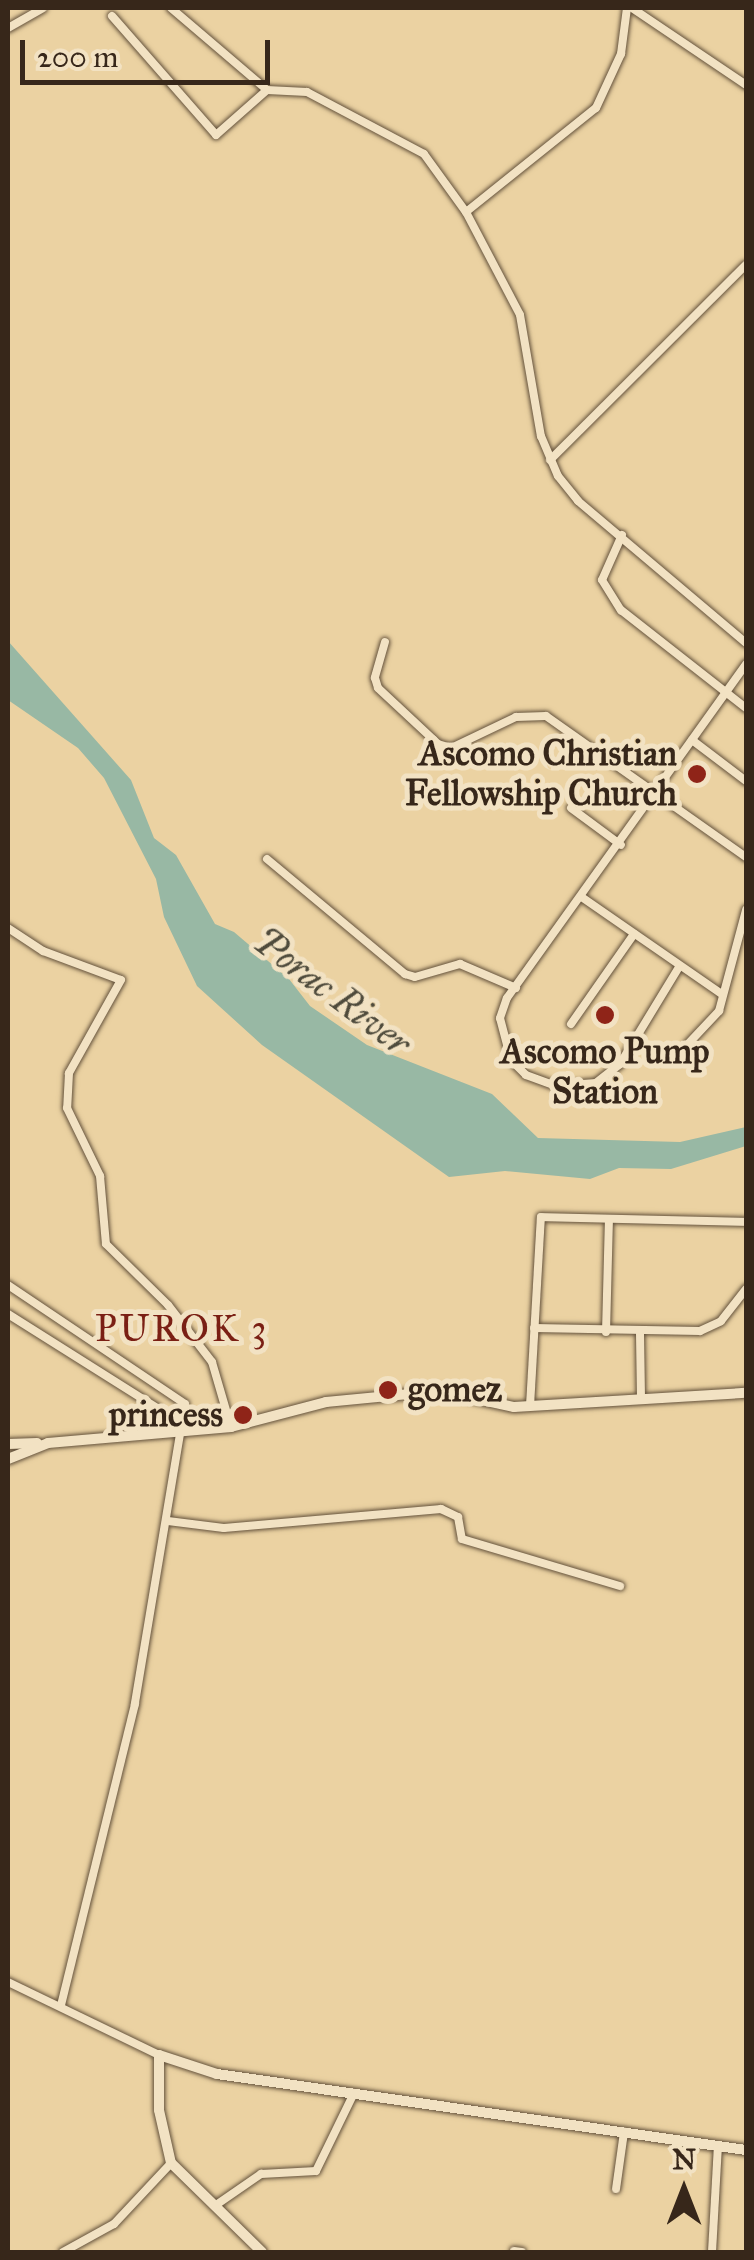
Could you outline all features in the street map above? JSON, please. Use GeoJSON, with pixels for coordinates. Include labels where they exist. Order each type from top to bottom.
{"type":"FeatureCollection","features":[{"type":"Feature","properties":{"kind":"street"},"geometry":{"type":"LineString","coordinates":[[8,28],[43,8]]}},
{"type":"Feature","properties":{"kind":"street"},"geometry":{"type":"LineString","coordinates":[[171,8],[267,90],[307,92],[410,142],[466,212],[520,315],[550,460],[578,501],[746,643]]}},
{"type":"Feature","properties":{"kind":"street"},"geometry":{"type":"LineString","coordinates":[[466,212],[596,108],[621,54],[629,8],[746,85]]}},
{"type":"Feature","properties":{"kind":"street"},"geometry":{"type":"LineString","coordinates":[[112,16],[216,135],[267,90]]}},
{"type":"Feature","properties":{"kind":"street"},"geometry":{"type":"LineString","coordinates":[[550,460],[746,264]]}},
{"type":"Feature","properties":{"kind":"street"},"geometry":{"type":"LineString","coordinates":[[622,535],[603,572],[607,589],[646,636],[746,708]]}},
{"type":"Feature","properties":{"kind":"street"},"geometry":{"type":"LineString","coordinates":[[385,642],[374,678],[378,688],[444,747],[516,717],[546,716],[746,857]]}},
{"type":"Feature","properties":{"kind":"street"},"geometry":{"type":"LineString","coordinates":[[679,966],[620,1064],[596,1083],[578,1086],[526,1075],[511,1060],[500,1018],[516,988],[658,794],[746,664]]}},
{"type":"Feature","properties":{"kind":"street"},"geometry":{"type":"LineString","coordinates":[[692,740],[746,781]]}},
{"type":"Feature","properties":{"kind":"street"},"geometry":{"type":"LineString","coordinates":[[571,808],[621,845]]}},
{"type":"Feature","properties":{"kind":"street"},"geometry":{"type":"LineString","coordinates":[[268,860],[406,974],[415,978],[460,964],[516,988]]}},
{"type":"Feature","properties":{"kind":"street"},"geometry":{"type":"LineString","coordinates":[[583,898],[723,996]]}},
{"type":"Feature","properties":{"kind":"street"},"geometry":{"type":"LineString","coordinates":[[688,1045],[712,1026],[746,910]]}},
{"type":"Feature","properties":{"kind":"street"},"geometry":{"type":"LineString","coordinates":[[8,928],[44,951],[121,980],[69,1073],[67,1108],[100,1176],[106,1244],[168,1305],[212,1362],[231,1426]]}},
{"type":"Feature","properties":{"kind":"street"},"geometry":{"type":"LineString","coordinates":[[571,1024],[634,934]]}},
{"type":"Feature","properties":{"kind":"street"},"geometry":{"type":"LineString","coordinates":[[530,1406],[541,1216],[746,1222]]}},
{"type":"Feature","properties":{"kind":"street"},"geometry":{"type":"LineString","coordinates":[[606,1332],[609,1220]]}},
{"type":"Feature","properties":{"kind":"street"},"geometry":{"type":"LineString","coordinates":[[8,1285],[185,1404],[184,1430],[136,1704],[62,2006]]}},
{"type":"Feature","properties":{"kind":"street"},"geometry":{"type":"LineString","coordinates":[[534,1328],[640,1334],[712,1328],[746,1290]]}},
{"type":"Feature","properties":{"kind":"street"},"geometry":{"type":"LineString","coordinates":[[8,1314],[157,1408],[160,1433]]}},
{"type":"Feature","properties":{"kind":"street"},"geometry":{"type":"LineString","coordinates":[[640,1334],[640,1399]]}},
{"type":"Feature","properties":{"kind":"street"},"geometry":{"type":"LineString","coordinates":[[8,1444],[231,1426],[326,1402],[442,1391],[472,1394],[499,1406],[746,1393]]}},
{"type":"Feature","properties":{"kind":"street"},"geometry":{"type":"LineString","coordinates":[[8,1459],[48,1443]]}},
{"type":"Feature","properties":{"kind":"street"},"geometry":{"type":"LineString","coordinates":[[168,1521],[224,1528],[441,1509],[458,1517],[462,1540],[620,1586]]}},
{"type":"Feature","properties":{"kind":"street"},"geometry":{"type":"LineString","coordinates":[[8,1982],[160,2055],[217,2074],[746,2150]]}},
{"type":"Feature","properties":{"kind":"street"},"geometry":{"type":"LineString","coordinates":[[160,2055],[159,2110],[171,2163],[262,2252]]}},
{"type":"Feature","properties":{"kind":"street"},"geometry":{"type":"LineString","coordinates":[[216,2204],[260,2174],[316,2171],[354,2093]]}},
{"type":"Feature","properties":{"kind":"street"},"geometry":{"type":"LineString","coordinates":[[616,2188],[624,2132]]}},
{"type":"Feature","properties":{"kind":"street"},"geometry":{"type":"LineString","coordinates":[[712,2252],[718,2145]]}},
{"type":"Feature","properties":{"kind":"street"},"geometry":{"type":"LineString","coordinates":[[63,2252],[114,2224],[171,2163]]}},
{"type":"Feature","properties":{"kind":"shaded area"},"geometry":{"type":"Polygon","coordinates":[[[8,641],[131,780],[154,838],[176,855],[215,924],[234,932],[289,979],[310,1006],[367,1045],[492,1094],[538,1138],[680,1142],[746,1127],[746,1146],[671,1169],[619,1168],[590,1179],[505,1171],[449,1177],[262,1045],[197,986],[164,917],[156,879],[104,778],[78,748],[8,700],[8,641]]]}},
{"type":"Feature","properties":{"kind":"place","name":"Ascomo Christian Fellowship Church"},"geometry":{"type":"Point","coordinates":[697,774]}},
{"type":"Feature","properties":{"kind":"place","name":"Ascomo Pump Station"},"geometry":{"type":"Point","coordinates":[605,1015]}},
{"type":"Feature","properties":{"kind":"place","name":"gomez"},"geometry":{"type":"Point","coordinates":[388,1390]}},
{"type":"Feature","properties":{"kind":"place","name":"princess"},"geometry":{"type":"Point","coordinates":[243,1415]}},
{"type":"Feature","properties":{"kind":"district","name":"PUROK 3"},"geometry":{"type":"Point","coordinates":[182,1329]}},
{"type":"Feature","properties":{"kind":"water label","name":"Porac River"},"geometry":{"type":"Point","coordinates":[332,992]}}]}
